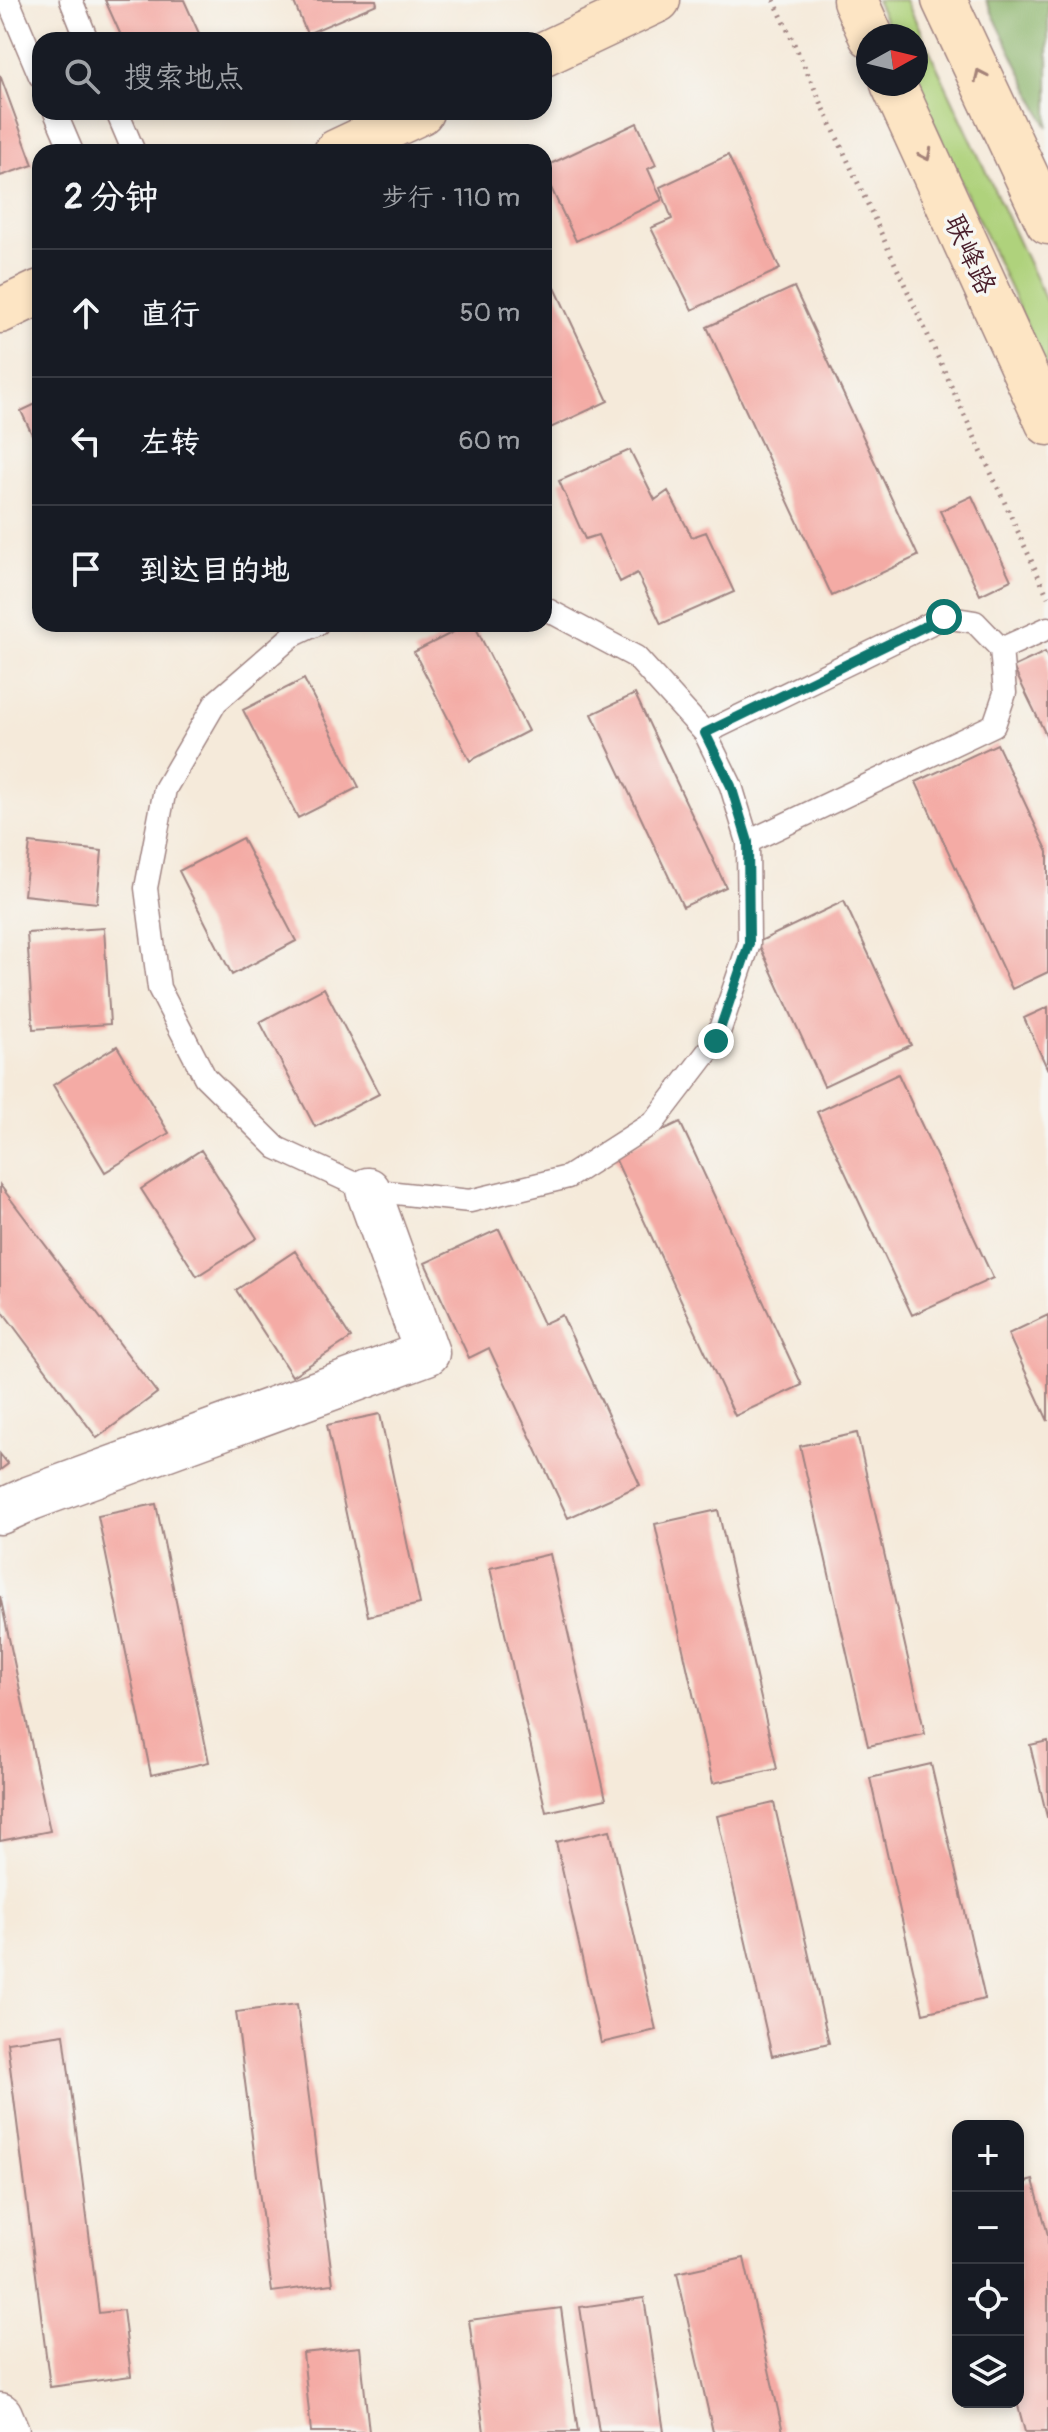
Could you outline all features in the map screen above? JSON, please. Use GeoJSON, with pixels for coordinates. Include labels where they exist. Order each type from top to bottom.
{"type":"FeatureCollection","features":[{"type":"Feature","properties":{"kind":"main road"},"geometry":{"type":"LineString","coordinates":[[552,50],[658,0]]}},
{"type":"Feature","properties":{"kind":"main road"},"geometry":{"type":"LineString","coordinates":[[855,0],[866,24]]}},
{"type":"Feature","properties":{"kind":"main road"},"geometry":{"type":"LineString","coordinates":[[944,0],[1048,222]]}},
{"type":"Feature","properties":{"kind":"main road","name":"联峰路"},"geometry":{"type":"LineString","coordinates":[[898,96],[1048,423]]}},
{"type":"Feature","properties":{"kind":"main road"},"geometry":{"type":"LineString","coordinates":[[353,144],[404,120]]}},
{"type":"Feature","properties":{"kind":"main road"},"geometry":{"type":"LineString","coordinates":[[0,311],[32,296]]}},
{"type":"Feature","properties":{"kind":"street"},"geometry":{"type":"LineString","coordinates":[[0,1512],[427,1353],[368,1190]]}},
{"type":"Feature","properties":{"kind":"street"},"geometry":{"type":"LineString","coordinates":[[0,2415],[7,2432]]}},
{"type":"Feature","properties":{"kind":"lane"},"geometry":{"type":"LineString","coordinates":[[8,0],[32,57]]}},
{"type":"Feature","properties":{"kind":"lane"},"geometry":{"type":"LineString","coordinates":[[71,0],[84,32]]}},
{"type":"Feature","properties":{"kind":"lane"},"geometry":{"type":"LineString","coordinates":[[58,120],[69,144]]}},
{"type":"Feature","properties":{"kind":"lane"},"geometry":{"type":"LineString","coordinates":[[120,120],[131,144]]}},
{"type":"Feature","properties":{"kind":"lane"},"geometry":{"type":"LineString","coordinates":[[287,632],[216,702],[165,789],[146,888],[159,988],[205,1077],[277,1148],[368,1190],[470,1201],[568,1177],[654,1122],[716,1041],[749,944],[748,842],[731,786],[705,733],[636,657],[552,612]]}},
{"type":"Feature","properties":{"kind":"lane"},"geometry":{"type":"LineString","coordinates":[[705,733],[944,617],[975,622],[1001,649],[1005,693],[994,725],[748,842]]}},
{"type":"Feature","properties":{"kind":"lane"},"geometry":{"type":"LineString","coordinates":[[1001,649],[1048,628]]}},
{"type":"Feature","properties":{"kind":"path"},"geometry":{"type":"LineString","coordinates":[[774,0],[1048,597]]}},
{"type":"Feature","properties":{"kind":"green space"},"geometry":{"type":"Polygon","coordinates":[[[876,0],[906,0],[917,24],[887,24],[876,0]]]}},
{"type":"Feature","properties":{"kind":"green space"},"geometry":{"type":"Polygon","coordinates":[[[986,0],[1048,0],[1048,128],[986,0]]]}},
{"type":"Feature","properties":{"kind":"green space"},"geometry":{"type":"Polygon","coordinates":[[[928,47],[1048,305],[1048,371],[922,96],[928,96],[928,47]]]}},
{"type":"Feature","properties":{"kind":"building"},"geometry":{"type":"Polygon","coordinates":[[[105,0],[184,0],[198,32],[119,32],[105,0]]]}},
{"type":"Feature","properties":{"kind":"building"},"geometry":{"type":"Polygon","coordinates":[[[293,0],[376,0],[377,4],[306,32],[293,0]]]}},
{"type":"Feature","properties":{"kind":"building"},"geometry":{"type":"Polygon","coordinates":[[[0,75],[32,165],[0,176],[0,75]]]}},
{"type":"Feature","properties":{"kind":"building"},"geometry":{"type":"Polygon","coordinates":[[[637,123],[656,165],[648,169],[662,200],[576,241],[552,190],[552,163],[637,123]]]}},
{"type":"Feature","properties":{"kind":"building"},"geometry":{"type":"Polygon","coordinates":[[[728,155],[780,269],[692,310],[651,228],[672,219],[660,187],[728,155]]]}},
{"type":"Feature","properties":{"kind":"building"},"geometry":{"type":"Polygon","coordinates":[[[552,281],[608,401],[552,427],[552,281]]]}},
{"type":"Feature","properties":{"kind":"building"},"geometry":{"type":"Polygon","coordinates":[[[794,287],[918,556],[832,596],[707,327],[794,287]]]}},
{"type":"Feature","properties":{"kind":"building"},"geometry":{"type":"Polygon","coordinates":[[[32,406],[32,434],[21,411],[32,406]]]}},
{"type":"Feature","properties":{"kind":"building"},"geometry":{"type":"Polygon","coordinates":[[[630,450],[655,500],[668,491],[692,537],[706,532],[734,592],[661,624],[637,573],[620,582],[598,535],[585,539],[559,481],[630,450]]]}},
{"type":"Feature","properties":{"kind":"building"},"geometry":{"type":"Polygon","coordinates":[[[972,496],[1011,580],[980,595],[940,511],[972,496]]]}},
{"type":"Feature","properties":{"kind":"building"},"geometry":{"type":"Polygon","coordinates":[[[453,632],[478,632],[528,731],[470,761],[414,652],[453,632]]]}},
{"type":"Feature","properties":{"kind":"building"},"geometry":{"type":"Polygon","coordinates":[[[1045,652],[1048,659],[1048,739],[1013,667],[1045,652]]]}},
{"type":"Feature","properties":{"kind":"building"},"geometry":{"type":"Polygon","coordinates":[[[304,679],[359,787],[298,818],[243,710],[304,679]]]}},
{"type":"Feature","properties":{"kind":"building"},"geometry":{"type":"Polygon","coordinates":[[[635,694],[726,887],[683,907],[592,714],[635,694]]]}},
{"type":"Feature","properties":{"kind":"building"},"geometry":{"type":"Polygon","coordinates":[[[997,744],[1048,852],[1048,972],[1012,989],[916,782],[997,744]]]}},
{"type":"Feature","properties":{"kind":"building"},"geometry":{"type":"Polygon","coordinates":[[[242,838],[296,941],[232,975],[179,871],[242,838]]]}},
{"type":"Feature","properties":{"kind":"building"},"geometry":{"type":"Polygon","coordinates":[[[30,843],[102,851],[97,903],[24,895],[30,843]]]}},
{"type":"Feature","properties":{"kind":"building"},"geometry":{"type":"Polygon","coordinates":[[[844,901],[911,1045],[824,1086],[758,942],[844,901]]]}},
{"type":"Feature","properties":{"kind":"building"},"geometry":{"type":"Polygon","coordinates":[[[104,928],[110,1024],[33,1029],[27,933],[104,928]]]}},
{"type":"Feature","properties":{"kind":"building"},"geometry":{"type":"Polygon","coordinates":[[[324,988],[379,1094],[315,1127],[260,1022],[324,988]]]}},
{"type":"Feature","properties":{"kind":"building"},"geometry":{"type":"Polygon","coordinates":[[[1048,1007],[1048,1070],[1024,1018],[1048,1007]]]}},
{"type":"Feature","properties":{"kind":"building"},"geometry":{"type":"Polygon","coordinates":[[[117,1046],[169,1133],[105,1172],[53,1085],[117,1046]]]}},
{"type":"Feature","properties":{"kind":"building"},"geometry":{"type":"Polygon","coordinates":[[[898,1074],[993,1278],[912,1315],[817,1112],[898,1074]]]}},
{"type":"Feature","properties":{"kind":"building"},"geometry":{"type":"Polygon","coordinates":[[[680,1122],[802,1385],[735,1416],[613,1154],[680,1122]]]}},
{"type":"Feature","properties":{"kind":"building"},"geometry":{"type":"Polygon","coordinates":[[[201,1150],[257,1238],[197,1276],[141,1189],[201,1150]]]}},
{"type":"Feature","properties":{"kind":"building"},"geometry":{"type":"Polygon","coordinates":[[[0,1185],[157,1393],[97,1438],[0,1308],[0,1185]]]}},
{"type":"Feature","properties":{"kind":"building"},"geometry":{"type":"Polygon","coordinates":[[[499,1229],[543,1324],[562,1315],[640,1485],[568,1518],[489,1348],[469,1358],[425,1263],[499,1229]]]}},
{"type":"Feature","properties":{"kind":"building"},"geometry":{"type":"Polygon","coordinates":[[[295,1251],[351,1338],[292,1376],[236,1290],[295,1251]]]}},
{"type":"Feature","properties":{"kind":"building"},"geometry":{"type":"Polygon","coordinates":[[[1048,1315],[1048,1421],[1008,1334],[1048,1315]]]}},
{"type":"Feature","properties":{"kind":"building"},"geometry":{"type":"Polygon","coordinates":[[[380,1414],[420,1604],[368,1616],[327,1425],[380,1414]]]}},
{"type":"Feature","properties":{"kind":"building"},"geometry":{"type":"Polygon","coordinates":[[[857,1433],[925,1734],[868,1746],[800,1446],[857,1433]]]}},
{"type":"Feature","properties":{"kind":"building"},"geometry":{"type":"Polygon","coordinates":[[[0,1454],[8,1464],[0,1470],[0,1454]]]}},
{"type":"Feature","properties":{"kind":"building"},"geometry":{"type":"Polygon","coordinates":[[[156,1504],[209,1762],[151,1775],[98,1516],[156,1504]]]}},
{"type":"Feature","properties":{"kind":"building"},"geometry":{"type":"Polygon","coordinates":[[[718,1510],[777,1769],[713,1783],[655,1524],[718,1510]]]}},
{"type":"Feature","properties":{"kind":"building"},"geometry":{"type":"Polygon","coordinates":[[[550,1554],[606,1799],[546,1812],[490,1568],[550,1554]]]}},
{"type":"Feature","properties":{"kind":"building"},"geometry":{"type":"Polygon","coordinates":[[[0,1596],[50,1831],[0,1841],[0,1596]]]}},
{"type":"Feature","properties":{"kind":"building"},"geometry":{"type":"Polygon","coordinates":[[[1048,1741],[1048,1817],[1047,1817],[1030,1745],[1048,1741]]]}},
{"type":"Feature","properties":{"kind":"building"},"geometry":{"type":"Polygon","coordinates":[[[931,1764],[985,1999],[923,2013],[870,1778],[931,1764]]]}},
{"type":"Feature","properties":{"kind":"building"},"geometry":{"type":"Polygon","coordinates":[[[774,1803],[829,2043],[772,2056],[717,1816],[774,1803]]]}},
{"type":"Feature","properties":{"kind":"building"},"geometry":{"type":"Polygon","coordinates":[[[610,1830],[656,2030],[601,2043],[556,1842],[610,1830]]]}},
{"type":"Feature","properties":{"kind":"building"},"geometry":{"type":"Polygon","coordinates":[[[297,2004],[333,2284],[272,2292],[236,2012],[297,2004]]]}},
{"type":"Feature","properties":{"kind":"building"},"geometry":{"type":"Polygon","coordinates":[[[64,2034],[99,2313],[123,2310],[131,2376],[50,2387],[7,2042],[64,2034]]]}},
{"type":"Feature","properties":{"kind":"building"},"geometry":{"type":"Polygon","coordinates":[[[1033,2180],[1048,2235],[1048,2432],[1025,2432],[1019,2408],[1024,2408],[1024,2182],[1033,2180]]]}},
{"type":"Feature","properties":{"kind":"building"},"geometry":{"type":"Polygon","coordinates":[[[744,2258],[783,2432],[713,2432],[677,2273],[744,2258]]]}},
{"type":"Feature","properties":{"kind":"building"},"geometry":{"type":"Polygon","coordinates":[[[644,2298],[664,2432],[599,2432],[580,2307],[644,2298]]]}},
{"type":"Feature","properties":{"kind":"building"},"geometry":{"type":"Polygon","coordinates":[[[561,2308],[578,2432],[484,2432],[469,2320],[561,2308]]]}},
{"type":"Feature","properties":{"kind":"building"},"geometry":{"type":"Polygon","coordinates":[[[360,2347],[369,2432],[311,2432],[303,2353],[360,2347]]]}},
{"type":"Feature","properties":{"kind":"route"},"geometry":{"type":"LineString","coordinates":[[716,1041],[749,944],[748,842],[731,786],[705,733],[944,617]]}}]}
